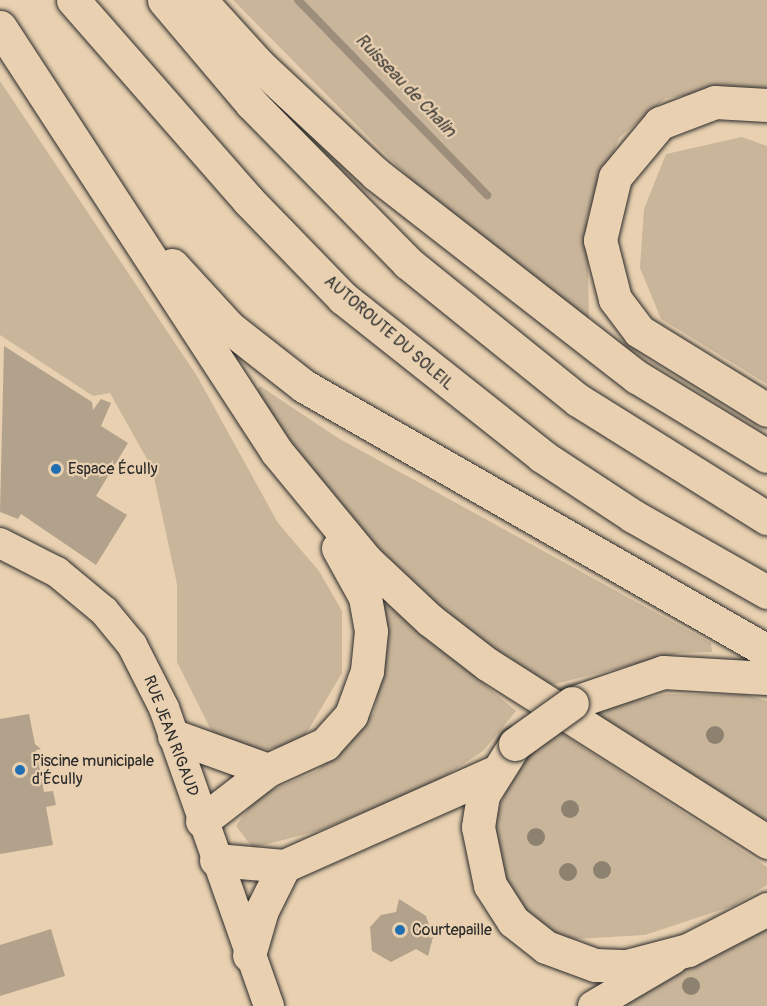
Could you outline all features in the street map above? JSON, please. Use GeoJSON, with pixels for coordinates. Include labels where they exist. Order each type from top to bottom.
{"type":"FeatureCollection","features":[{"type":"Feature","properties":{"kind":"main road","name":"AUTOROUTE DU SOLEIL"},"geometry":{"type":"LineString","coordinates":[[72,0],[249,201],[344,298],[542,456],[633,516],[767,592]]}},
{"type":"Feature","properties":{"kind":"main road"},"geometry":{"type":"LineString","coordinates":[[164,0],[252,104],[408,263],[578,400],[767,518]]}},
{"type":"Feature","properties":{"kind":"main road"},"geometry":{"type":"LineString","coordinates":[[200,0],[258,64],[385,181],[627,370],[767,456]]}},
{"type":"Feature","properties":{"kind":"main road"},"geometry":{"type":"LineString","coordinates":[[0,27],[109,190],[133,238],[278,452],[355,574],[372,631],[367,670],[351,715],[325,744],[268,770],[202,821]]}},
{"type":"Feature","properties":{"kind":"main road"},"geometry":{"type":"LineString","coordinates":[[767,105],[715,102],[660,123],[615,177],[600,240],[615,298],[639,331],[676,359],[767,410]]}},
{"type":"Feature","properties":{"kind":"main road"},"geometry":{"type":"LineString","coordinates":[[109,190],[230,328],[304,386],[767,651]]}},
{"type":"Feature","properties":{"kind":"main road"},"geometry":{"type":"LineString","coordinates":[[278,452],[344,536],[430,620],[487,664],[767,842]]}},
{"type":"Feature","properties":{"kind":"main road"},"geometry":{"type":"LineString","coordinates":[[767,678],[663,672],[572,703],[515,744],[493,773],[478,813],[483,862],[501,905],[527,934],[560,954],[595,966],[627,966],[688,950],[767,909]]}},
{"type":"Feature","properties":{"kind":"main road"},"geometry":{"type":"LineString","coordinates":[[174,736],[268,770]]}},
{"type":"Feature","properties":{"kind":"main road"},"geometry":{"type":"LineString","coordinates":[[216,860],[284,867],[493,773]]}},
{"type":"Feature","properties":{"kind":"main road"},"geometry":{"type":"LineString","coordinates":[[249,955],[262,910],[284,867]]}},
{"type":"Feature","properties":{"kind":"street","name":"RUE JEAN RIGAUD"},"geometry":{"type":"LineString","coordinates":[[0,543],[57,572],[104,611],[152,680],[269,1006]]}},
{"type":"Feature","properties":{"kind":"street"},"geometry":{"type":"LineString","coordinates":[[593,1006],[688,950]]}},
{"type":"Feature","properties":{"kind":"street","name":"RUE JEAN RIGAUD"},"geometry":{"type":"LineString","coordinates":[[249,955],[261,1006]]}},
{"type":"Feature","properties":{"kind":"shaded area"},"geometry":{"type":"Polygon","coordinates":[[[233,0],[767,0],[767,94],[748,88],[666,98],[619,138],[587,217],[589,321],[425,194],[233,0]]]}},
{"type":"Feature","properties":{"kind":"shaded area"},"geometry":{"type":"Polygon","coordinates":[[[0,81],[197,376],[278,523],[319,571],[342,611],[342,673],[300,744],[249,752],[213,734],[177,662],[177,584],[152,468],[110,393],[93,396],[0,335],[0,81]]]}},
{"type":"Feature","properties":{"kind":"shaded area"},"geometry":{"type":"Polygon","coordinates":[[[742,137],[767,146],[767,384],[661,319],[640,268],[644,209],[666,154],[742,137]]]}},
{"type":"Feature","properties":{"kind":"shaded area"},"geometry":{"type":"Polygon","coordinates":[[[260,386],[338,438],[711,643],[712,652],[680,653],[551,685],[456,624],[325,498],[254,395],[260,386]]]}},
{"type":"Feature","properties":{"kind":"shaded area"},"geometry":{"type":"Polygon","coordinates":[[[380,604],[391,605],[516,711],[483,751],[436,782],[321,830],[253,848],[236,826],[256,797],[317,771],[374,713],[387,643],[380,604]]]}},
{"type":"Feature","properties":{"kind":"shaded area"},"geometry":{"type":"Polygon","coordinates":[[[667,694],[746,695],[767,701],[767,826],[588,710],[667,694]]]}},
{"type":"Feature","properties":{"kind":"shaded area"},"geometry":{"type":"Polygon","coordinates":[[[556,730],[767,867],[767,885],[733,906],[645,935],[557,940],[510,900],[494,821],[515,769],[556,730]]]}},
{"type":"Feature","properties":{"kind":"shaded area"},"geometry":{"type":"Polygon","coordinates":[[[767,925],[767,1006],[616,1006],[635,994],[767,925]]]}},
{"type":"Feature","properties":{"kind":"building","name":"Espace Écully"},"geometry":{"type":"Polygon","coordinates":[[[4,346],[92,402],[93,410],[101,399],[111,403],[101,426],[128,443],[96,496],[127,515],[96,565],[21,514],[18,519],[0,512],[4,346]]]}},
{"type":"Feature","properties":{"kind":"building","name":"Piscine municipale d'Écully"},"geometry":{"type":"Polygon","coordinates":[[[29,714],[35,744],[41,749],[36,750],[44,792],[53,791],[56,805],[46,807],[53,845],[0,854],[0,719],[29,714]]]}},
{"type":"Feature","properties":{"kind":"building","name":"Courtepaille"},"geometry":{"type":"Polygon","coordinates":[[[399,899],[426,916],[433,937],[428,956],[416,949],[391,962],[372,951],[370,927],[381,915],[396,912],[399,899]]]}},
{"type":"Feature","properties":{"kind":"building"},"geometry":{"type":"Polygon","coordinates":[[[51,929],[65,976],[0,996],[0,945],[51,929]]]}},
{"type":"Feature","properties":{"kind":"waterway","name":"Ruisseau de Chalin"},"geometry":{"type":"LineString","coordinates":[[298,0],[487,195]]}},
{"type":"Feature","properties":{"kind":"place","name":"Espace Écully"},"geometry":{"type":"Point","coordinates":[56,469]}},
{"type":"Feature","properties":{"kind":"place","name":"Piscine municipale d'Écully"},"geometry":{"type":"Point","coordinates":[20,770]}},
{"type":"Feature","properties":{"kind":"place","name":"Courtepaille"},"geometry":{"type":"Point","coordinates":[400,930]}}]}
